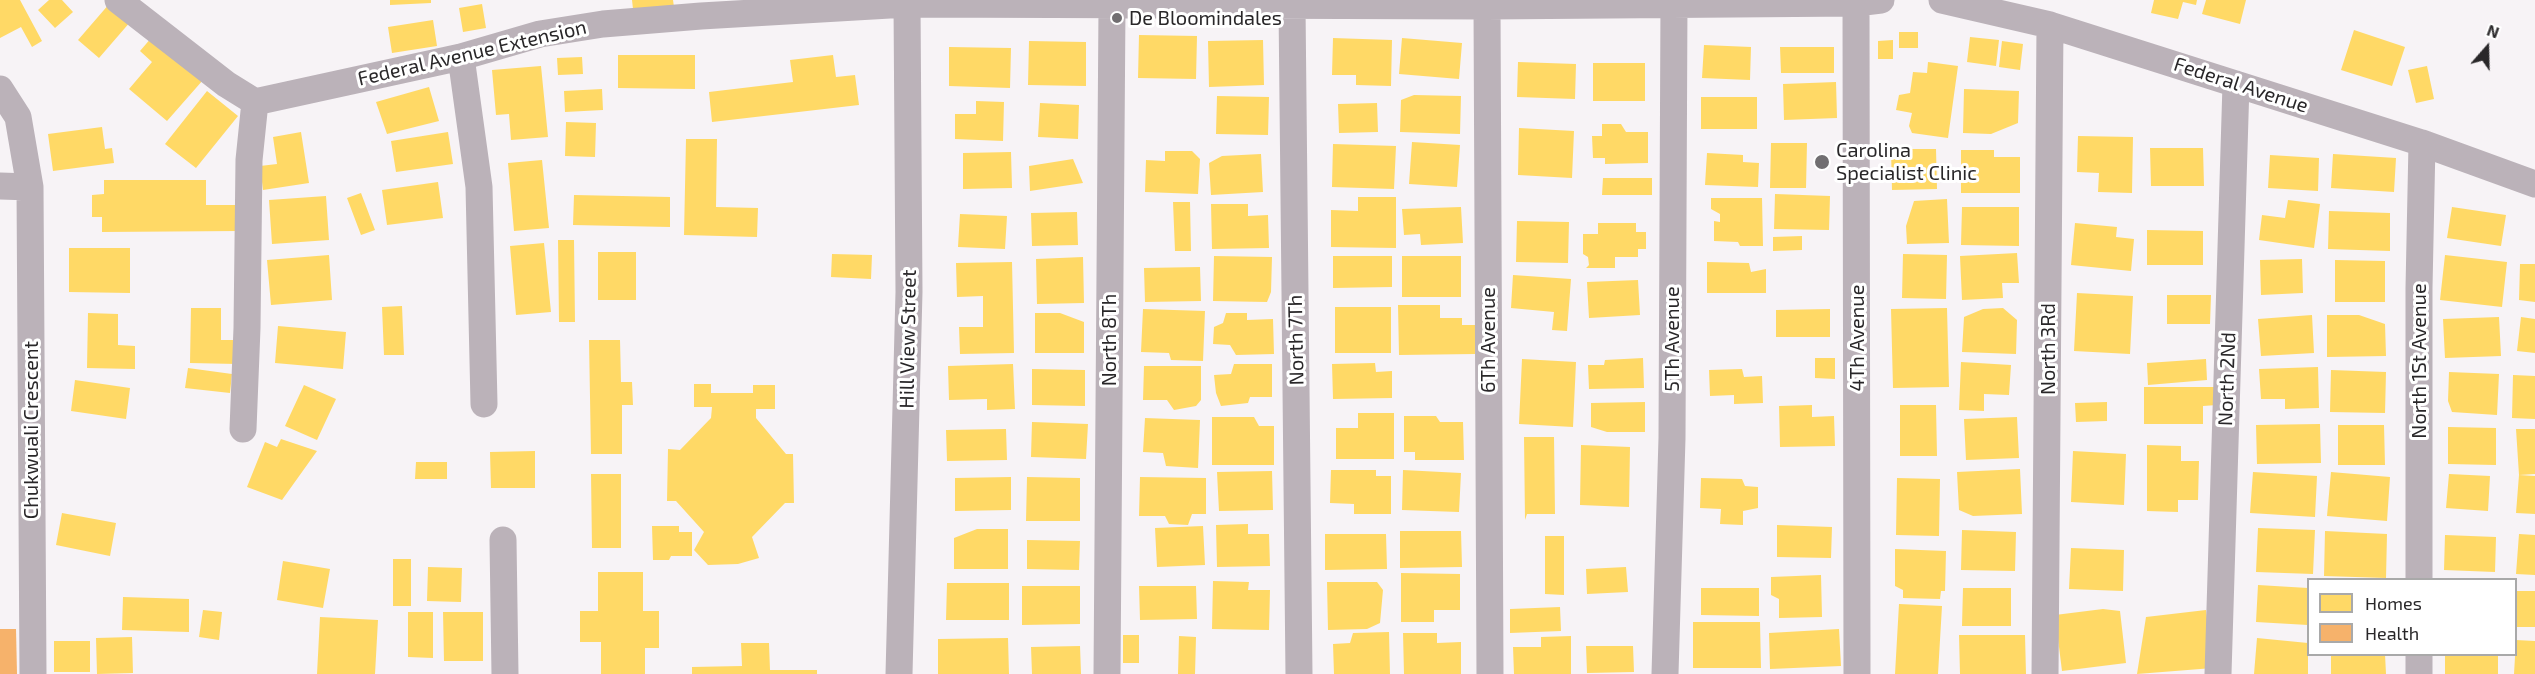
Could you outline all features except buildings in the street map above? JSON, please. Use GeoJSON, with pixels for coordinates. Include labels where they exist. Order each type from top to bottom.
{"type":"FeatureCollection","features":[{"type":"Feature","properties":{"kind":"street"},"geometry":{"type":"LineString","coordinates":[[118,0],[226,84],[255,102],[249,160],[243,429]]}},
{"type":"Feature","properties":{"kind":"street","name":"Federal Avenue"},"geometry":{"type":"LineString","coordinates":[[1942,0],[2050,25],[2422,144],[2535,184]]}},
{"type":"Feature","properties":{"kind":"street"},"geometry":{"type":"LineString","coordinates":[[907,4],[1112,7],[1487,6],[1869,1]]}},
{"type":"Feature","properties":{"kind":"street","name":"4Th Avenue"},"geometry":{"type":"LineString","coordinates":[[1857,674],[1869,1]]}},
{"type":"Feature","properties":{"kind":"street","name":"5Th Avenue"},"geometry":{"type":"LineString","coordinates":[[1665,674],[1672,438],[1674,2]]}},
{"type":"Feature","properties":{"kind":"street","name":"Federal Avenue Extension"},"geometry":{"type":"LineString","coordinates":[[255,102],[462,57],[540,34],[603,24],[907,4]]}},
{"type":"Feature","properties":{"kind":"street","name":"Hill View Street"},"geometry":{"type":"LineString","coordinates":[[899,674],[909,292],[907,4]]}},
{"type":"Feature","properties":{"kind":"street","name":"North 7Th"},"geometry":{"type":"LineString","coordinates":[[1292,6],[1299,674]]}},
{"type":"Feature","properties":{"kind":"street","name":"6Th Avenue"},"geometry":{"type":"LineString","coordinates":[[1487,6],[1490,674]]}},
{"type":"Feature","properties":{"kind":"street","name":"North 8Th"},"geometry":{"type":"LineString","coordinates":[[1107,674],[1112,7]]}},
{"type":"Feature","properties":{"kind":"street","name":"North 3Rd"},"geometry":{"type":"LineString","coordinates":[[2045,674],[2050,25]]}},
{"type":"Feature","properties":{"kind":"street"},"geometry":{"type":"LineString","coordinates":[[462,57],[479,187],[484,404]]}},
{"type":"Feature","properties":{"kind":"street","name":"North 2Nd"},"geometry":{"type":"LineString","coordinates":[[2217,674],[2236,84]]}},
{"type":"Feature","properties":{"kind":"street","name":"Chukwuali Crescent"},"geometry":{"type":"LineString","coordinates":[[0,89],[18,117],[30,187],[33,674]]}},
{"type":"Feature","properties":{"kind":"street","name":"North 1St Avenue"},"geometry":{"type":"LineString","coordinates":[[2419,578],[2419,288],[2422,144]]}},
{"type":"Feature","properties":{"kind":"street"},"geometry":{"type":"LineString","coordinates":[[0,186],[30,187]]}},
{"type":"Feature","properties":{"kind":"street"},"geometry":{"type":"LineString","coordinates":[[503,540],[505,674]]}},
{"type":"Feature","properties":{"kind":"street"},"geometry":{"type":"LineString","coordinates":[[2419,656],[2419,674]]}},
{"type":"Feature","properties":{"kind":"place","name":"De Bloomindales"},"geometry":{"type":"Point","coordinates":[1117,18]}},
{"type":"Feature","properties":{"kind":"place","name":"Carolina Specialist Clinic"},"geometry":{"type":"Point","coordinates":[1822,162]}}]}
